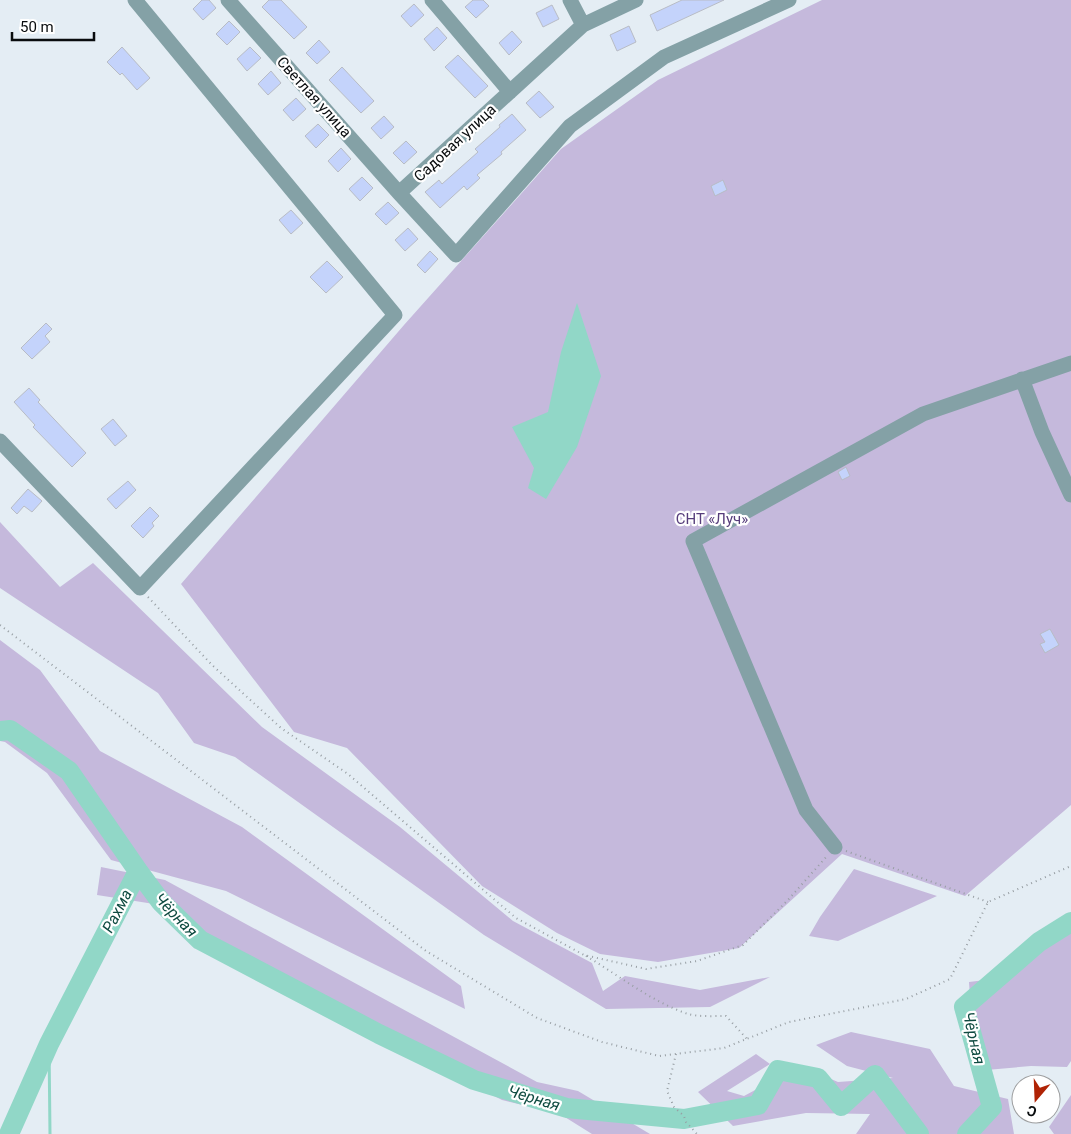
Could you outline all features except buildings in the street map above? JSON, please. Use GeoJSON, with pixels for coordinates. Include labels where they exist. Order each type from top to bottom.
{"type":"FeatureCollection","features":[{"type":"Feature","properties":{"kind":"street"},"geometry":{"type":"LineString","coordinates":[[0,441],[140,588],[396,315],[135,0]]}},
{"type":"Feature","properties":{"kind":"street","name":"Светлая улица"},"geometry":{"type":"LineString","coordinates":[[228,0],[456,255],[570,126],[664,57],[789,0]]}},
{"type":"Feature","properties":{"kind":"street"},"geometry":{"type":"LineString","coordinates":[[432,0],[510,92]]}},
{"type":"Feature","properties":{"kind":"street"},"geometry":{"type":"LineString","coordinates":[[570,0],[583,25]]}},
{"type":"Feature","properties":{"kind":"street","name":"Садовая улица"},"geometry":{"type":"LineString","coordinates":[[399,193],[583,25],[636,0]]}},
{"type":"Feature","properties":{"kind":"street"},"geometry":{"type":"LineString","coordinates":[[835,847],[806,810],[693,541],[923,414],[1071,363]]}},
{"type":"Feature","properties":{"kind":"street"},"geometry":{"type":"LineString","coordinates":[[1022,379],[1042,432],[1071,495]]}},
{"type":"Feature","properties":{"kind":"path"},"geometry":{"type":"LineString","coordinates":[[140,588],[212,666],[281,728],[348,774],[516,918],[618,975],[642,993],[689,1014],[726,1016],[747,1039]]}},
{"type":"Feature","properties":{"kind":"path"},"geometry":{"type":"LineString","coordinates":[[0,625],[426,951],[537,1018],[602,1042],[659,1056],[724,1048],[789,1022],[906,999],[950,979],[988,902],[1071,866]]}},
{"type":"Feature","properties":{"kind":"path"},"geometry":{"type":"LineString","coordinates":[[584,955],[646,969],[697,961],[743,945],[788,900],[835,847],[988,902]]}},
{"type":"Feature","properties":{"kind":"path"},"geometry":{"type":"LineString","coordinates":[[676,1054],[667,1091],[674,1107],[684,1116],[686,1122],[697,1134]]}},
{"type":"Feature","properties":{"kind":"green space","name":"СНТ «Луч»"},"geometry":{"type":"Polygon","coordinates":[[[822,0],[1071,0],[1071,805],[965,896],[842,854],[739,948],[658,962],[600,954],[557,933],[482,886],[347,748],[294,732],[181,584],[404,325],[561,149],[658,80],[822,0]]]}},
{"type":"Feature","properties":{"kind":"green space"},"geometry":{"type":"Polygon","coordinates":[[[0,522],[60,587],[93,563],[262,727],[400,827],[513,921],[592,963],[603,991],[625,976],[700,990],[770,977],[710,1007],[606,1009],[484,935],[235,757],[194,743],[158,693],[0,588],[0,522]]]}},
{"type":"Feature","properties":{"kind":"green space"},"geometry":{"type":"Polygon","coordinates":[[[0,640],[40,670],[100,751],[242,827],[461,986],[465,1009],[226,891],[111,860],[47,773],[5,742],[0,741],[0,640]]]}},
{"type":"Feature","properties":{"kind":"green space"},"geometry":{"type":"Polygon","coordinates":[[[101,867],[165,880],[537,1082],[578,1091],[650,1134],[592,1134],[560,1114],[502,1100],[408,1052],[154,904],[97,895],[101,867]]]}},
{"type":"Feature","properties":{"kind":"green space"},"geometry":{"type":"Polygon","coordinates":[[[854,869],[937,896],[838,941],[809,936],[854,869]]]}},
{"type":"Feature","properties":{"kind":"green space"},"geometry":{"type":"Polygon","coordinates":[[[1071,914],[1071,1061],[1067,1067],[1031,1066],[975,1071],[969,982],[1010,977],[1071,914]]]}},
{"type":"Feature","properties":{"kind":"green space"},"geometry":{"type":"Polygon","coordinates":[[[851,1032],[930,1049],[954,1086],[1008,1099],[1014,1134],[856,1134],[870,1114],[806,1113],[733,1126],[698,1092],[756,1054],[770,1064],[727,1091],[744,1096],[800,1066],[838,1082],[893,1078],[847,1066],[816,1045],[851,1032]]]}},
{"type":"Feature","properties":{"kind":"green space"},"geometry":{"type":"Polygon","coordinates":[[[1071,1095],[1071,1134],[1054,1134],[1049,1127],[1051,1124],[1061,1124],[1061,1110],[1071,1095]]]}},
{"type":"Feature","properties":{"kind":"shaded area"},"geometry":{"type":"Polygon","coordinates":[[[577,303],[601,376],[577,447],[546,499],[528,488],[534,468],[512,427],[548,412],[561,352],[577,303]]]}},
{"type":"Feature","properties":{"kind":"waterway","name":"Чёрная"},"geometry":{"type":"LineString","coordinates":[[0,731],[10,730],[69,771],[161,902],[200,940],[379,1034],[474,1080],[567,1108],[684,1119],[758,1105],[778,1070],[818,1078],[841,1106],[875,1075],[919,1134]]}},
{"type":"Feature","properties":{"kind":"waterway","name":"Рахма"},"geometry":{"type":"LineString","coordinates":[[9,1134],[49,1044],[138,871]]}},
{"type":"Feature","properties":{"kind":"waterway","name":"Чёрная"},"geometry":{"type":"LineString","coordinates":[[967,1134],[992,1107],[964,1007],[1039,942],[1071,922]]}},
{"type":"Feature","properties":{"kind":"waterway"},"geometry":{"type":"LineString","coordinates":[[49,1044],[50,1134]]}}]}
